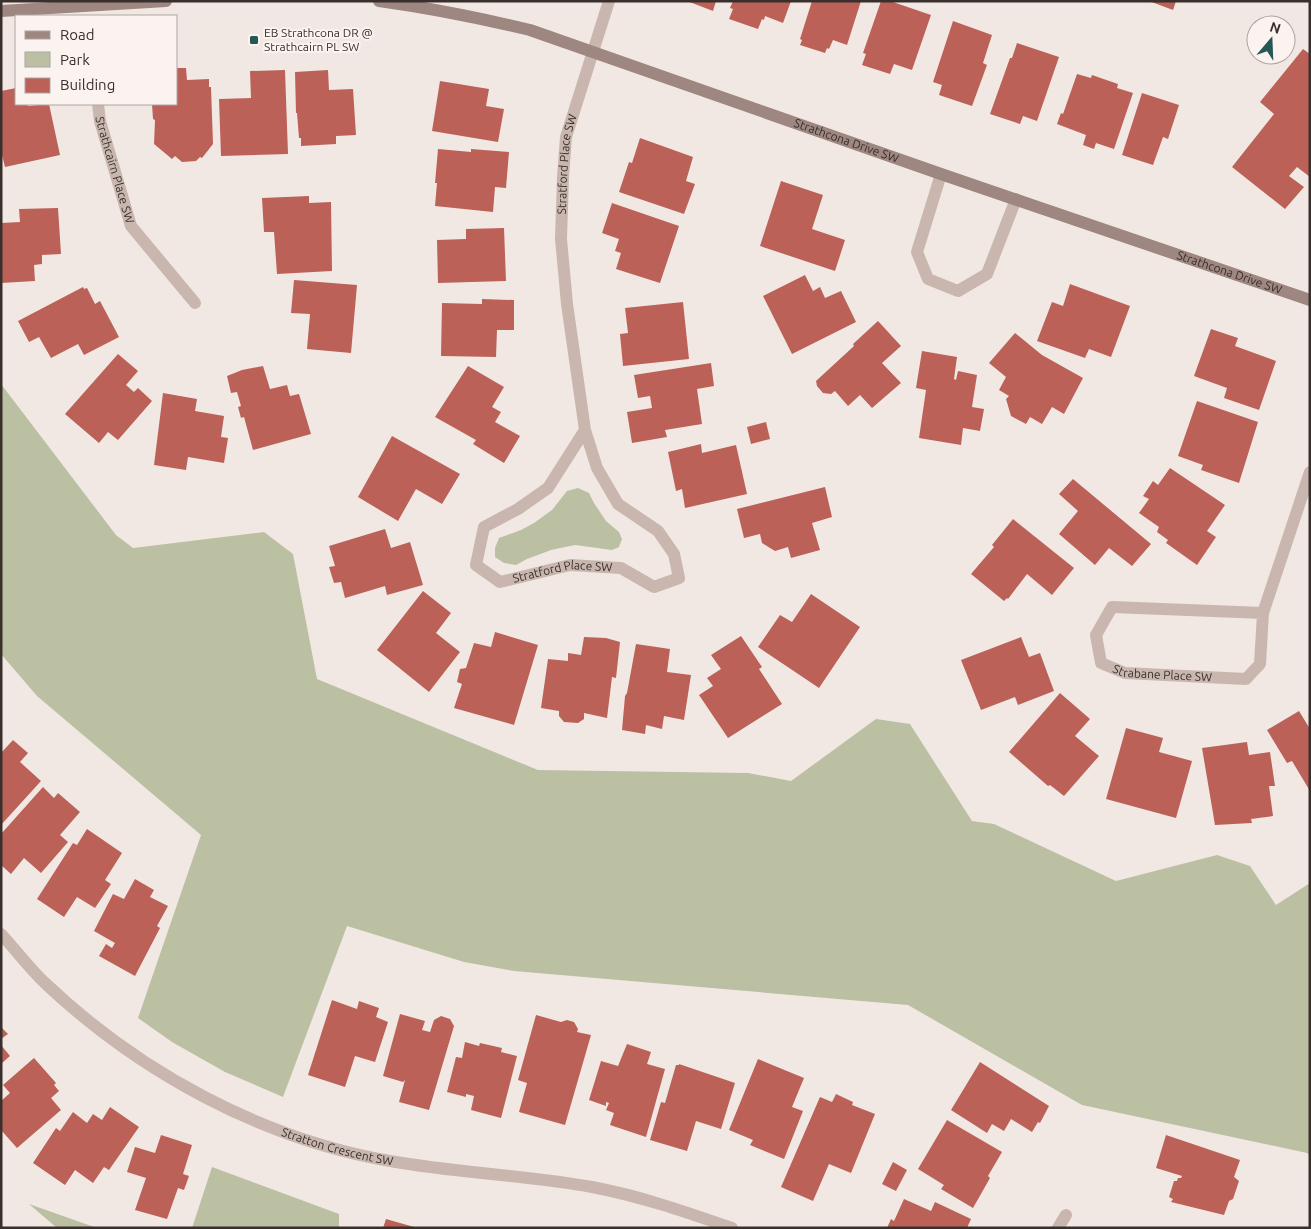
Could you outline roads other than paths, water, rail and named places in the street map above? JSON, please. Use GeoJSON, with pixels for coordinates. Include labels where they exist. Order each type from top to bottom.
{"type":"FeatureCollection","features":[{"type":"Feature","properties":{"kind":"street"},"geometry":{"type":"LineString","coordinates":[[1,11],[166,1]]}},
{"type":"Feature","properties":{"kind":"street","name":"Strathcona Drive SW"},"geometry":{"type":"LineString","coordinates":[[379,1],[426,7],[479,17],[530,30],[1310,300]]}},
{"type":"Feature","properties":{"kind":"street","name":"Stratford Place SW"},"geometry":{"type":"LineString","coordinates":[[585,430],[548,488],[518,509],[484,527],[476,564],[500,582],[570,566],[621,568],[654,587],[679,578],[674,554],[658,531],[618,504],[597,468],[585,430],[567,304],[561,239],[562,177],[566,137],[609,1]]}},
{"type":"Feature","properties":{"kind":"street","name":"Strathcairn Place SW"},"geometry":{"type":"LineString","coordinates":[[98,105],[100,121],[132,226],[195,302]]}},
{"type":"Feature","properties":{"kind":"street"},"geometry":{"type":"LineString","coordinates":[[942,174],[917,252],[928,279],[958,292],[987,274],[1016,199]]}},
{"type":"Feature","properties":{"kind":"street","name":"Strabane Place SW"},"geometry":{"type":"LineString","coordinates":[[1263,613],[1112,607],[1096,635],[1102,664],[1125,673],[1246,679],[1260,664],[1263,613],[1310,472]]}},
{"type":"Feature","properties":{"kind":"street","name":"Stratton Crescent SW"},"geometry":{"type":"LineString","coordinates":[[1,934],[44,982],[80,1014],[118,1043],[152,1067],[188,1088],[225,1107],[265,1124],[314,1142],[390,1161],[478,1173],[536,1178],[594,1187],[640,1198],[732,1228]]}},
{"type":"Feature","properties":{"kind":"street"},"geometry":{"type":"LineString","coordinates":[[1058,1228],[1066,1215]]}},
{"type":"Feature","properties":{"kind":"place","name":"EB Strathcona DR @ Strathcairn PL SW"},"geometry":{"type":"Point","coordinates":[254,40]}}]}
